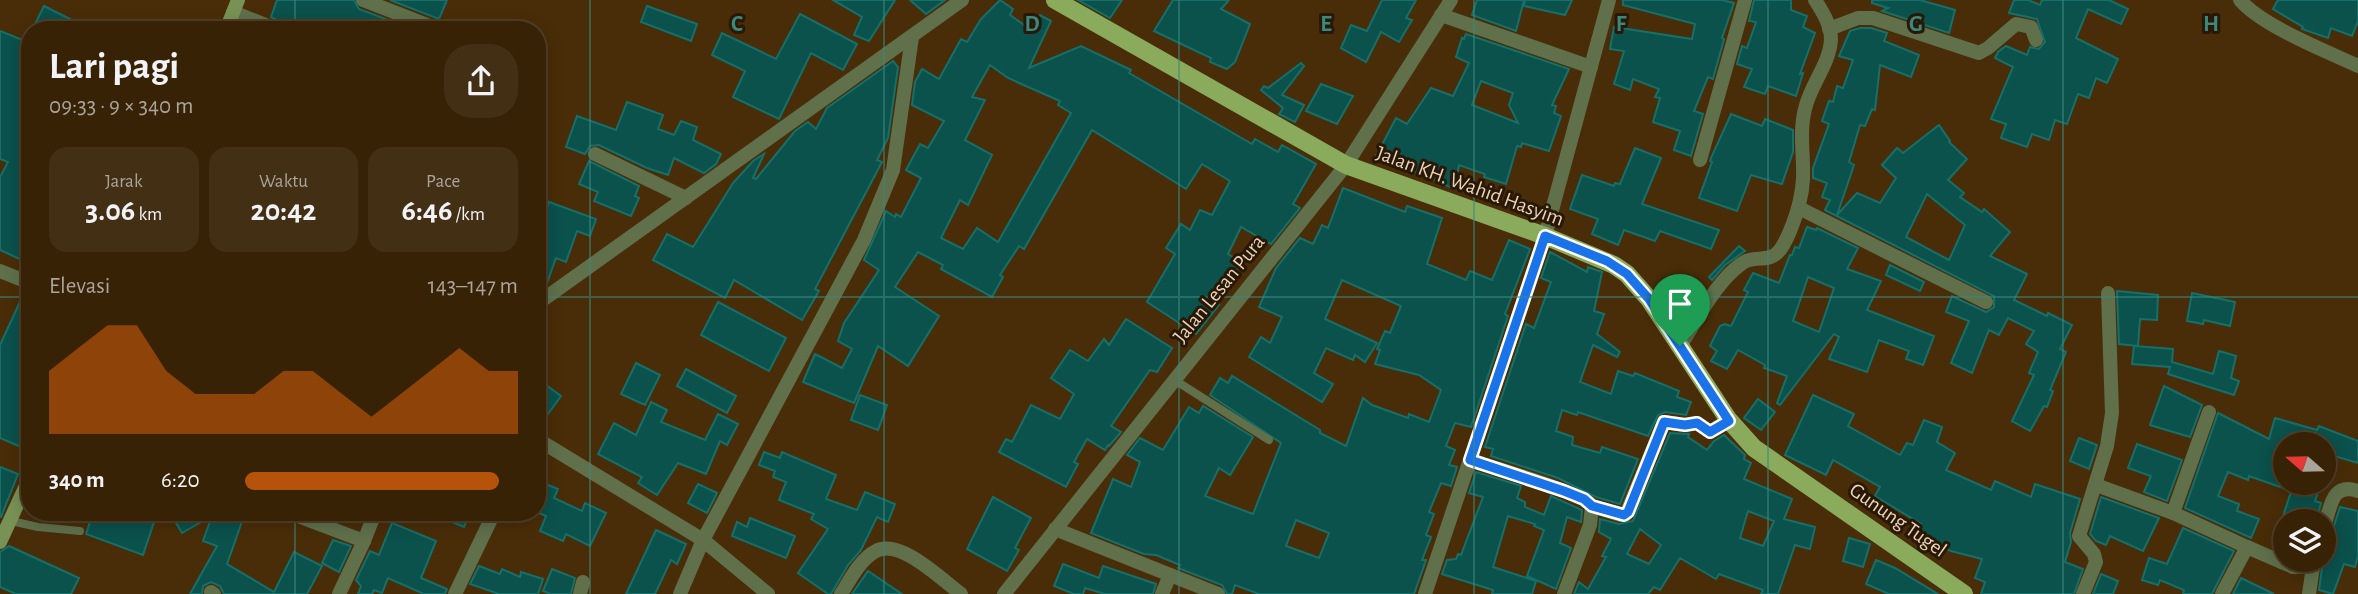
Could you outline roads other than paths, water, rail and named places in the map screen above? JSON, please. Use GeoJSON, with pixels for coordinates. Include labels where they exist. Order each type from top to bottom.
{"type":"FeatureCollection","features":[{"type":"Feature","properties":{"kind":"main road","name":"Jalan KH. Wahid Hasyim"},"geometry":{"type":"LineString","coordinates":[[1055,0],[1346,166],[1545,236],[1607,261],[1627,274],[1649,299],[1729,421],[1754,448],[1806,485]]}},
{"type":"Feature","properties":{"kind":"main road","name":"Gunung Tugel"},"geometry":{"type":"LineString","coordinates":[[1806,485],[1964,594]]}},
{"type":"Feature","properties":{"kind":"main road"},"geometry":{"type":"LineString","coordinates":[[0,542],[21,498]]}},
{"type":"Feature","properties":{"kind":"street"},"geometry":{"type":"LineString","coordinates":[[363,0],[417,21]]}},
{"type":"Feature","properties":{"kind":"street"},"geometry":{"type":"LineString","coordinates":[[546,298],[962,0]]}},
{"type":"Feature","properties":{"kind":"street","name":"Jalan Lesan Pura"},"geometry":{"type":"LineString","coordinates":[[1004,594],[1173,379],[1346,166],[1451,0]]}},
{"type":"Feature","properties":{"kind":"street"},"geometry":{"type":"LineString","coordinates":[[1425,594],[1545,236],[1609,0]]}},
{"type":"Feature","properties":{"kind":"street"},"geometry":{"type":"LineString","coordinates":[[1700,160],[1745,0]]}},
{"type":"Feature","properties":{"kind":"street"},"geometry":{"type":"LineString","coordinates":[[1680,346],[1716,293],[1742,263],[1766,260],[1781,249],[1798,208],[1803,180],[1803,120],[1809,97],[1829,51],[1829,29],[1815,0]]}},
{"type":"Feature","properties":{"kind":"street"},"geometry":{"type":"LineString","coordinates":[[2240,0],[2249,10],[2269,22],[2358,66]]}},
{"type":"Feature","properties":{"kind":"street"},"geometry":{"type":"LineString","coordinates":[[236,6],[262,21]]}},
{"type":"Feature","properties":{"kind":"street"},"geometry":{"type":"LineString","coordinates":[[1441,15],[1591,67]]}},
{"type":"Feature","properties":{"kind":"street"},"geometry":{"type":"LineString","coordinates":[[1829,29],[1858,18],[1873,18],[1979,53],[2016,24],[2031,27],[2036,40]]}},
{"type":"Feature","properties":{"kind":"street"},"geometry":{"type":"LineString","coordinates":[[680,594],[703,540],[881,203],[896,154],[912,37]]}},
{"type":"Feature","properties":{"kind":"street"},"geometry":{"type":"LineString","coordinates":[[595,154],[686,198]]}},
{"type":"Feature","properties":{"kind":"street"},"geometry":{"type":"LineString","coordinates":[[1798,208],[1986,302]]}},
{"type":"Feature","properties":{"kind":"street"},"geometry":{"type":"LineString","coordinates":[[0,271],[21,279]]}},
{"type":"Feature","properties":{"kind":"street"},"geometry":{"type":"LineString","coordinates":[[2083,594],[2096,562],[2095,554],[2079,536],[2107,446],[2112,413],[2108,293]]}},
{"type":"Feature","properties":{"kind":"street"},"geometry":{"type":"LineString","coordinates":[[2173,513],[2209,412]]}},
{"type":"Feature","properties":{"kind":"street"},"geometry":{"type":"LineString","coordinates":[[1470,460],[1564,491],[1584,499],[1592,506],[1621,515],[1626,514],[1664,422],[1685,425],[1697,423],[1710,432],[1729,421]]}},
{"type":"Feature","properties":{"kind":"street"},"geometry":{"type":"LineString","coordinates":[[546,444],[703,540],[768,594]]}},
{"type":"Feature","properties":{"kind":"street"},"geometry":{"type":"LineString","coordinates":[[2096,485],[2173,513],[2273,558]]}},
{"type":"Feature","properties":{"kind":"street"},"geometry":{"type":"LineString","coordinates":[[2330,509],[2335,494],[2340,489],[2358,491]]}},
{"type":"Feature","properties":{"kind":"street"},"geometry":{"type":"LineString","coordinates":[[1564,594],[1590,525],[1592,506]]}},
{"type":"Feature","properties":{"kind":"street"},"geometry":{"type":"LineString","coordinates":[[311,521],[365,541]]}},
{"type":"Feature","properties":{"kind":"street"},"geometry":{"type":"LineString","coordinates":[[339,594],[365,541],[371,521]]}},
{"type":"Feature","properties":{"kind":"street"},"geometry":{"type":"LineString","coordinates":[[455,594],[490,521]]}},
{"type":"Feature","properties":{"kind":"street"},"geometry":{"type":"LineString","coordinates":[[1055,528],[1218,594]]}},
{"type":"Feature","properties":{"kind":"street"},"geometry":{"type":"LineString","coordinates":[[2222,594],[2248,547]]}},
{"type":"Feature","properties":{"kind":"street"},"geometry":{"type":"LineString","coordinates":[[841,594],[863,562],[876,551],[896,548],[961,594]]}},
{"type":"Feature","properties":{"kind":"street"},"geometry":{"type":"LineString","coordinates":[[2309,594],[2311,572]]}},
{"type":"Feature","properties":{"kind":"street"},"geometry":{"type":"LineString","coordinates":[[1162,594],[1170,575]]}},
{"type":"Feature","properties":{"kind":"lane"},"geometry":{"type":"LineString","coordinates":[[1173,379],[1269,440]]}},
{"type":"Feature","properties":{"kind":"lane"},"geometry":{"type":"LineString","coordinates":[[11,521],[80,531]]}}]}
